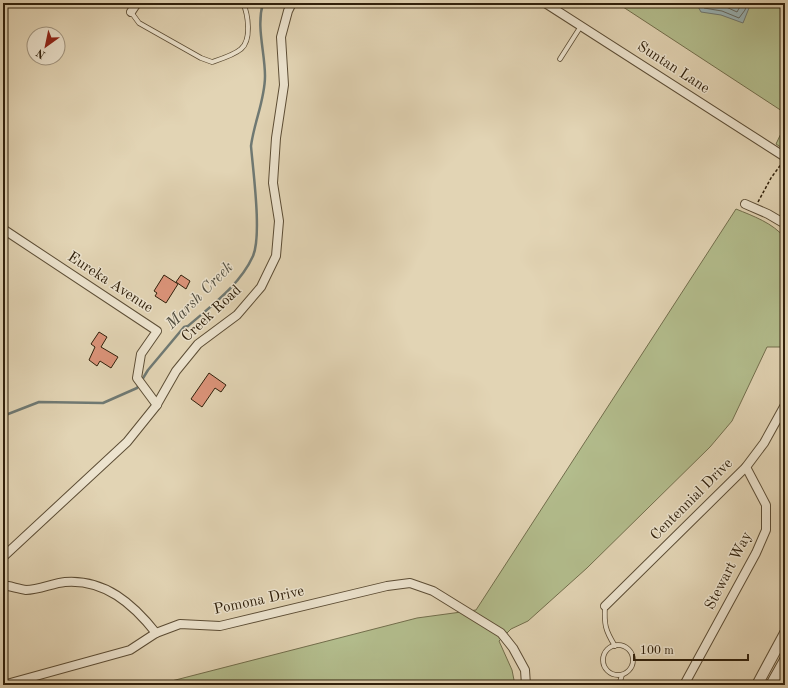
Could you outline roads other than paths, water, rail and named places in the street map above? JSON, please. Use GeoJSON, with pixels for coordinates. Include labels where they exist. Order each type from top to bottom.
{"type":"FeatureCollection","features":[{"type":"Feature","properties":{"kind":"street"},"geometry":{"type":"LineString","coordinates":[[131,12],[137,3]]}},
{"type":"Feature","properties":{"kind":"street","name":"Creek Road"},"geometry":{"type":"LineString","coordinates":[[3,557],[121,447],[156,405],[176,371],[198,344],[237,315],[261,287],[276,256],[279,221],[273,183],[276,138],[284,85],[281,36],[288,11],[292,3]]}},
{"type":"Feature","properties":{"kind":"street","name":"Suntan Lane"},"geometry":{"type":"LineString","coordinates":[[545,3],[785,158]]}},
{"type":"Feature","properties":{"kind":"street"},"geometry":{"type":"LineString","coordinates":[[745,204],[785,224]]}},
{"type":"Feature","properties":{"kind":"street","name":"Eureka Avenue"},"geometry":{"type":"LineString","coordinates":[[3,229],[158,331],[141,354],[137,378],[156,405]]}},
{"type":"Feature","properties":{"kind":"street","name":"Centennial Drive"},"geometry":{"type":"LineString","coordinates":[[605,606],[746,467],[764,443],[785,405]]}},
{"type":"Feature","properties":{"kind":"street","name":"Stewart Way"},"geometry":{"type":"LineString","coordinates":[[684,685],[756,553],[766,530],[766,505],[746,467]]}},
{"type":"Feature","properties":{"kind":"street"},"geometry":{"type":"LineString","coordinates":[[8,586],[27,590],[66,582],[90,583],[118,595],[140,612],[156,633]]}},
{"type":"Feature","properties":{"kind":"street","name":"Pomona Drive"},"geometry":{"type":"LineString","coordinates":[[3,685],[130,650],[156,633],[180,624],[220,626],[387,586],[410,583],[433,591],[501,633],[513,648],[525,670],[526,685]]}},
{"type":"Feature","properties":{"kind":"street"},"geometry":{"type":"LineString","coordinates":[[757,685],[785,633]]}},
{"type":"Feature","properties":{"kind":"street"},"geometry":{"type":"LineString","coordinates":[[771,685],[785,660]]}},
{"type":"Feature","properties":{"kind":"lane"},"geometry":{"type":"LineString","coordinates":[[131,12],[139,22],[201,58],[212,62],[242,49],[246,42],[246,10],[243,3]]}},
{"type":"Feature","properties":{"kind":"lane"},"geometry":{"type":"LineString","coordinates":[[560,59],[581,26]]}},
{"type":"Feature","properties":{"kind":"lane"},"geometry":{"type":"LineString","coordinates":[[605,606],[604,623],[606,631],[615,646]]}},
{"type":"Feature","properties":{"kind":"lane"},"geometry":{"type":"LineString","coordinates":[[619,685],[622,675],[631,668],[633,656],[625,647],[615,646],[605,653],[604,664],[611,674],[622,675]]}},
{"type":"Feature","properties":{"kind":"water"},"geometry":{"type":"Polygon","coordinates":[[[696,3],[751,3],[743,23],[721,15],[701,12],[696,3]]]}},
{"type":"Feature","properties":{"kind":"waterway","name":"Marsh Creek"},"geometry":{"type":"LineString","coordinates":[[3,416],[39,402],[103,403],[137,388],[148,370],[184,327],[188,326],[233,286],[247,267],[256,246],[257,233],[251,146],[265,85],[265,67],[260,21],[263,3]]}}]}
